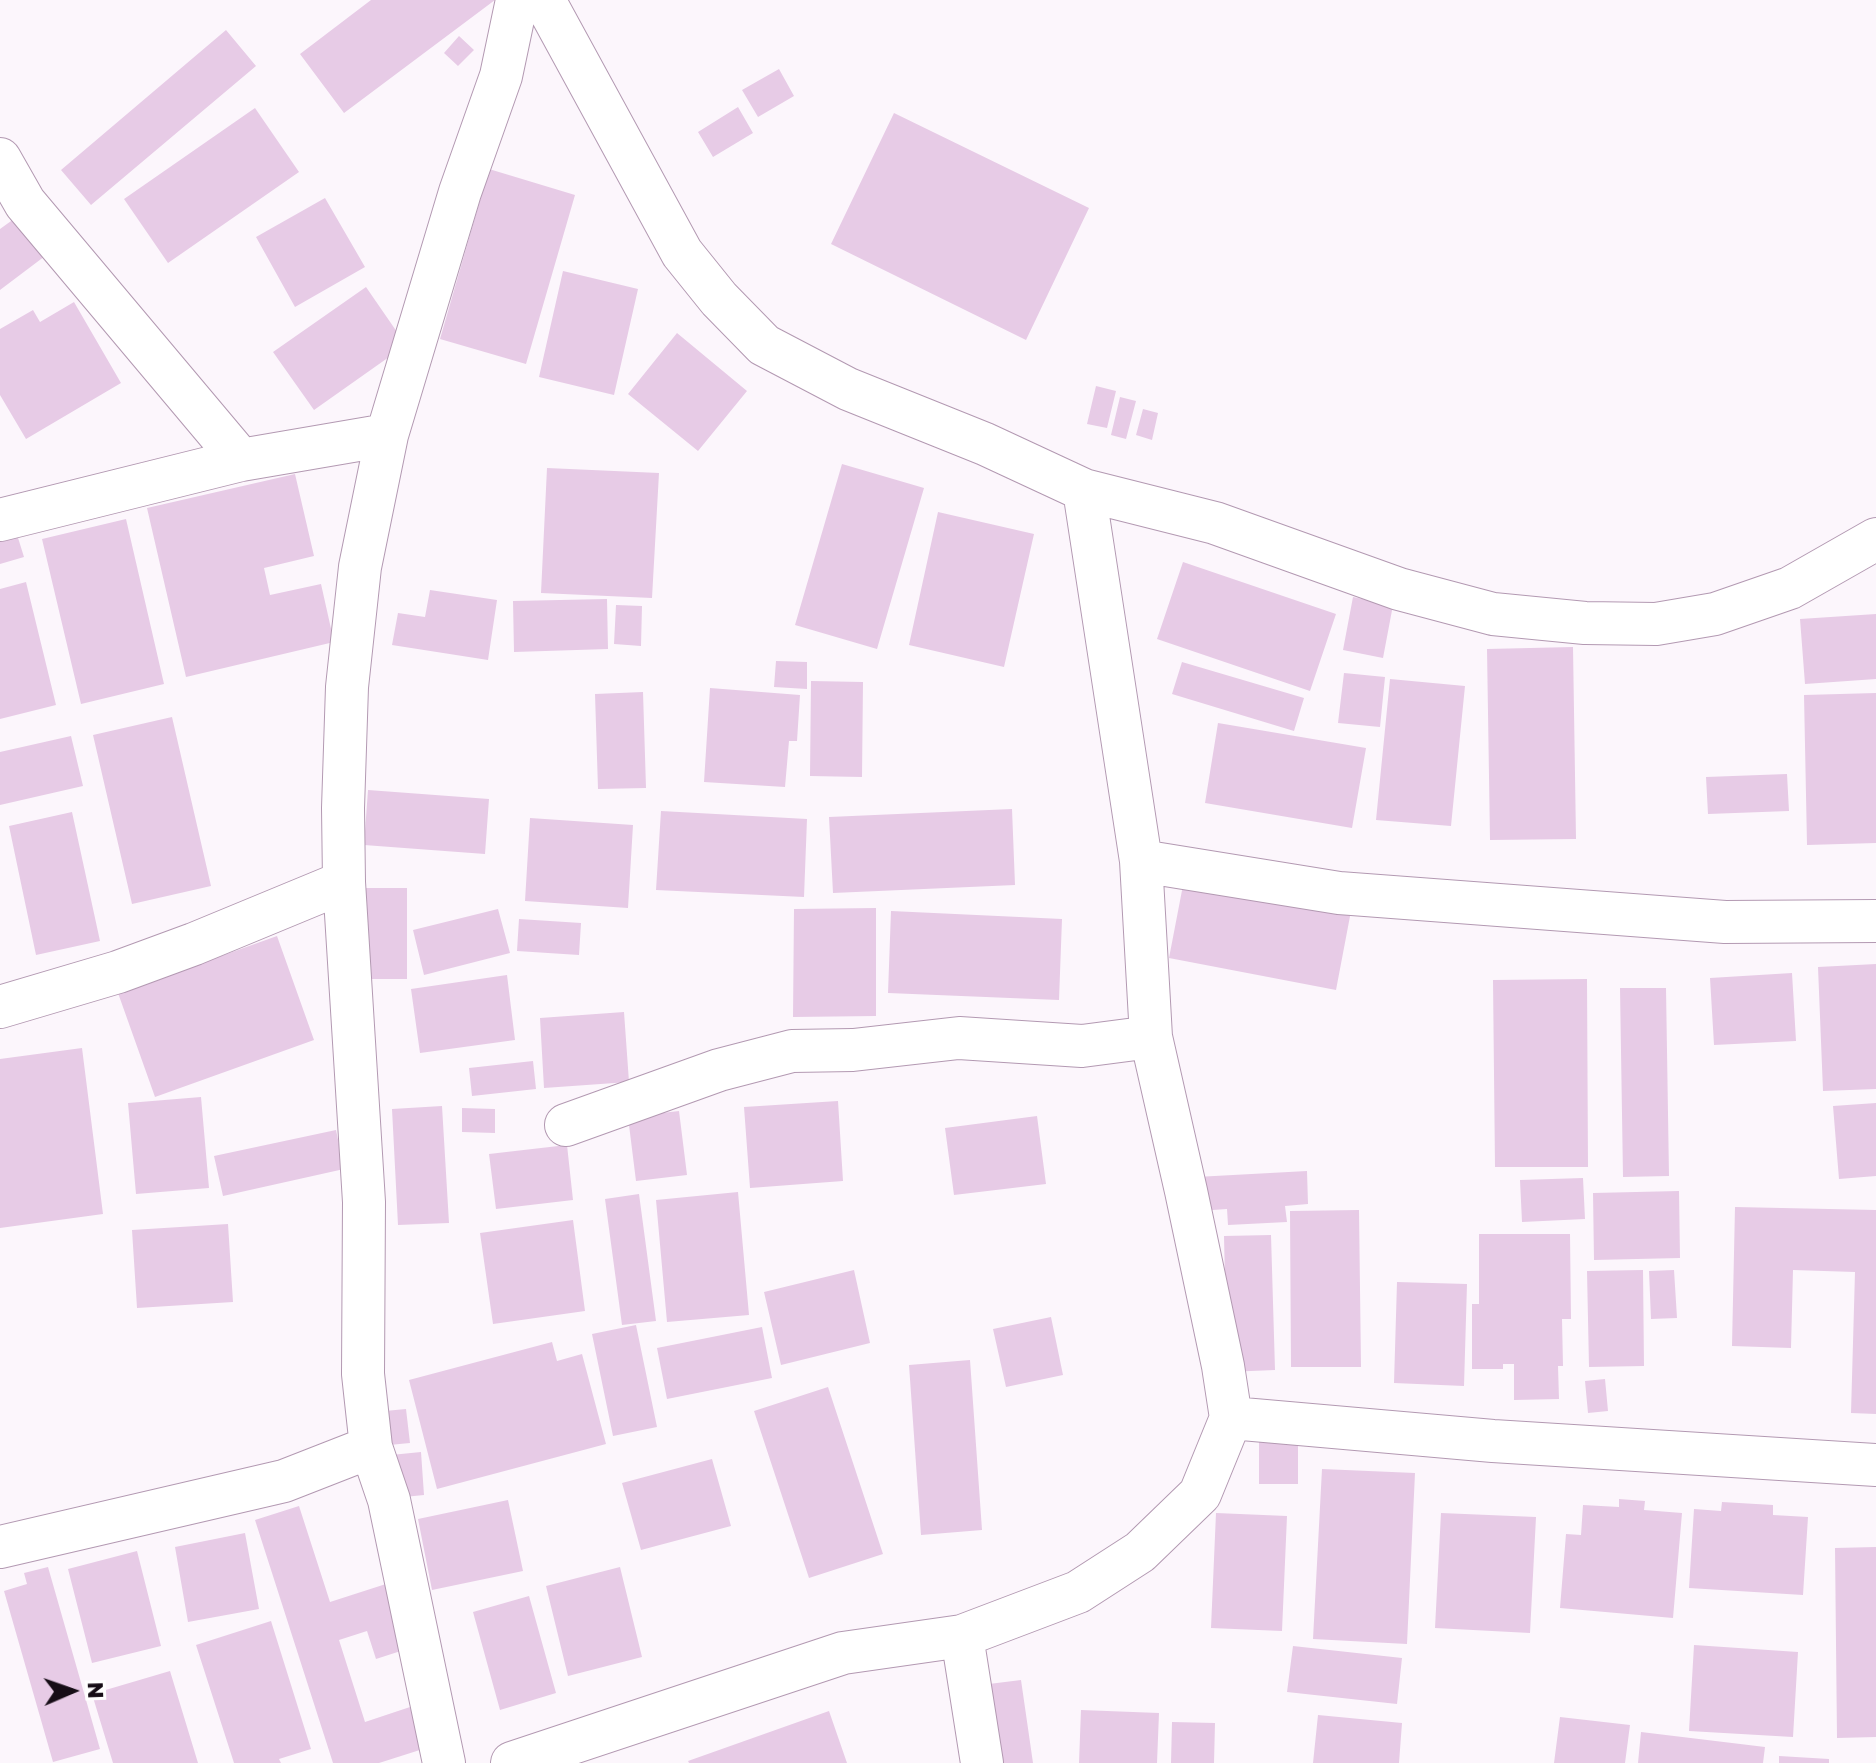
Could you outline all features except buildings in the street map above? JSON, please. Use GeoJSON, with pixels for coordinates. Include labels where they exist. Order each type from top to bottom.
{"type":"FeatureCollection","features":[{"type":"Feature","properties":{"kind":"street"},"geometry":{"type":"LineString","coordinates":[[444,1763],[389,1500],[371,1447],[363,1374],[364,1202],[344,882],[347,687],[360,567],[387,435],[460,192],[501,76],[517,0]]}},
{"type":"Feature","properties":{"kind":"street"},"geometry":{"type":"LineString","coordinates":[[544,0],[682,253],[719,299],[764,345],[848,389],[985,444],[1084,490],[1215,523],[1399,589],[1493,614],[1585,623],[1656,624],[1715,614],[1790,588],[1876,539]]}},
{"type":"Feature","properties":{"kind":"street"},"geometry":{"type":"LineString","coordinates":[[0,159],[25,203],[241,460]]}},
{"type":"Feature","properties":{"kind":"street"},"geometry":{"type":"LineString","coordinates":[[0,520],[241,460],[387,435]]}},
{"type":"Feature","properties":{"kind":"street"},"geometry":{"type":"LineString","coordinates":[[512,1763],[843,1653],[962,1636],[1078,1592],[1140,1552],[1200,1494],[1231,1418],[1223,1366],[1151,1037],[1141,861],[1084,490]]}},
{"type":"Feature","properties":{"kind":"street"},"geometry":{"type":"LineString","coordinates":[[1141,861],[1339,893],[1725,922],[1876,921]]}},
{"type":"Feature","properties":{"kind":"street"},"geometry":{"type":"LineString","coordinates":[[0,1007],[118,972],[344,882]]}},
{"type":"Feature","properties":{"kind":"street"},"geometry":{"type":"LineString","coordinates":[[566,1125],[719,1070],[792,1051],[853,1050],[959,1038],[1082,1046],[1151,1037]]}},
{"type":"Feature","properties":{"kind":"street"},"geometry":{"type":"LineString","coordinates":[[1231,1418],[1493,1441],[1876,1465]]}},
{"type":"Feature","properties":{"kind":"street"},"geometry":{"type":"LineString","coordinates":[[0,1547],[284,1481],[371,1447]]}},
{"type":"Feature","properties":{"kind":"street"},"geometry":{"type":"LineString","coordinates":[[962,1636],[982,1763]]}}]}
